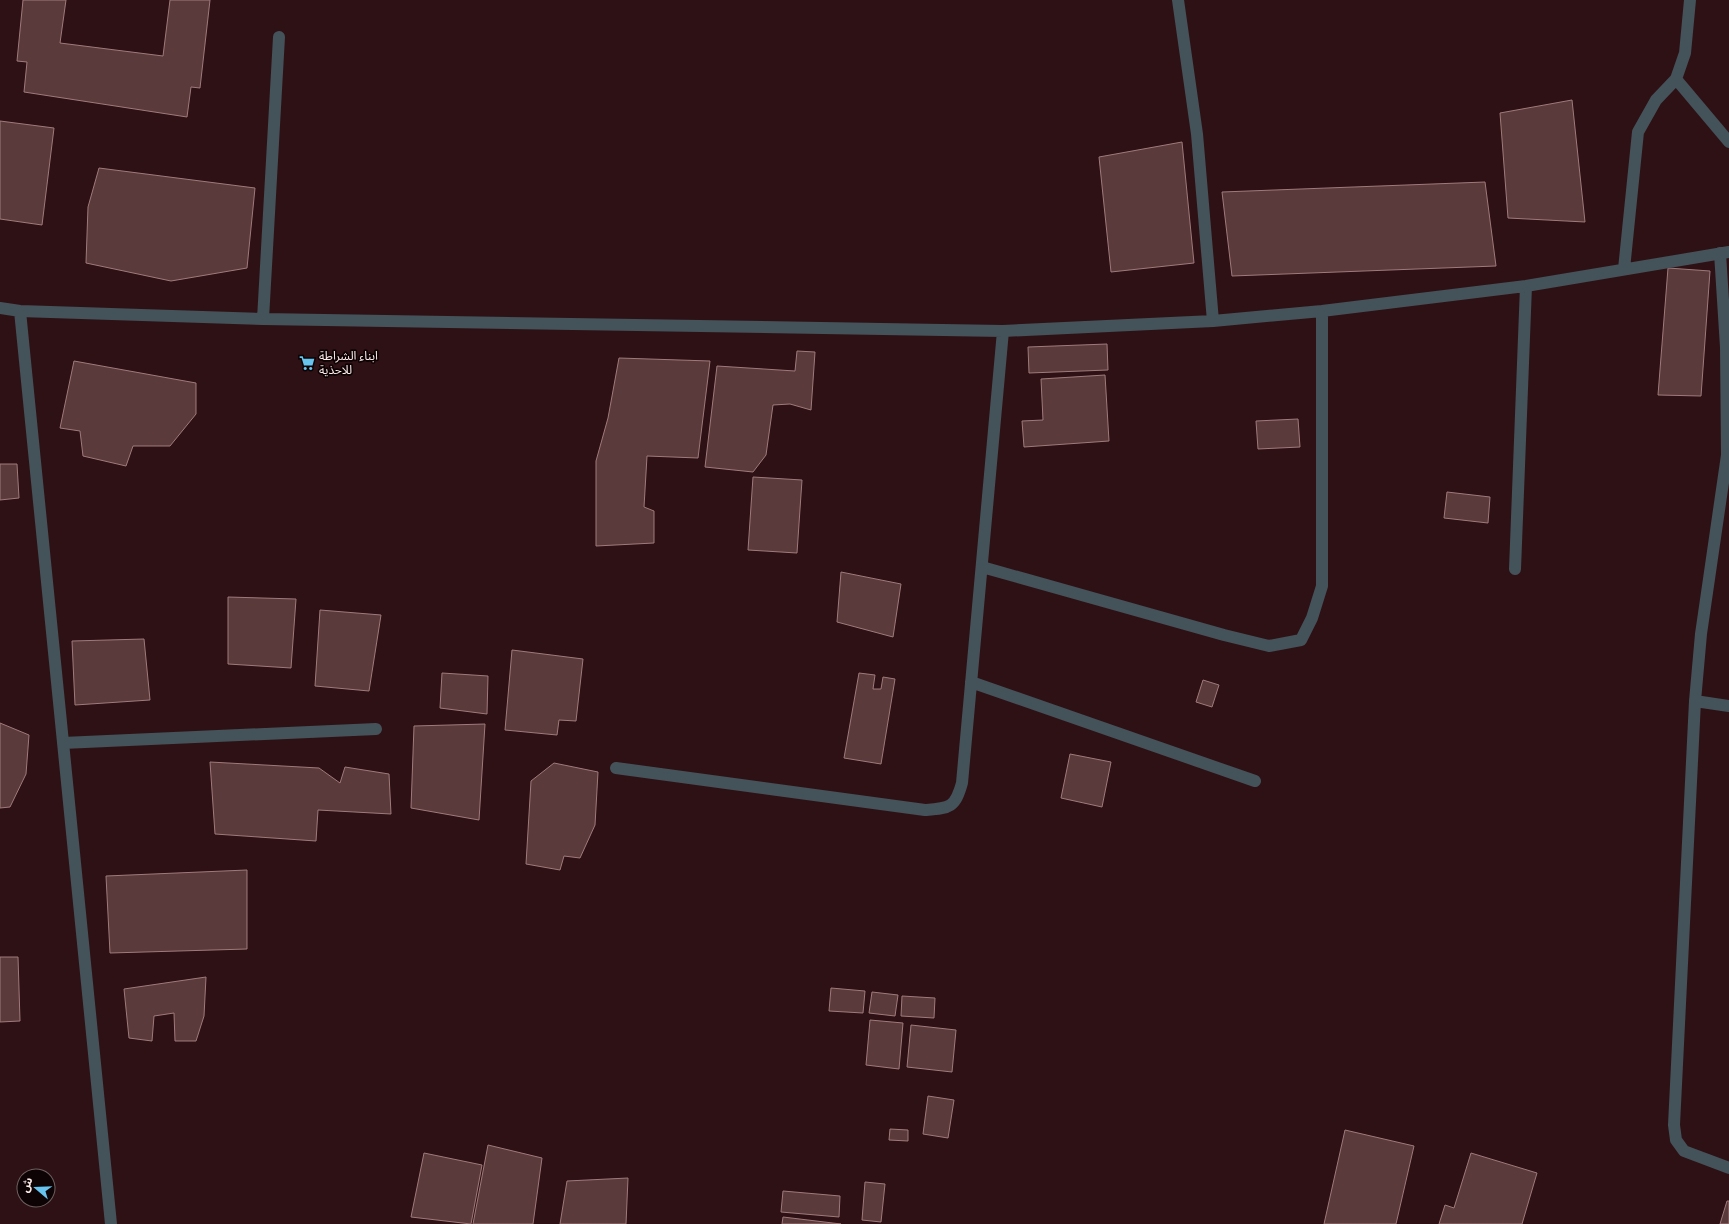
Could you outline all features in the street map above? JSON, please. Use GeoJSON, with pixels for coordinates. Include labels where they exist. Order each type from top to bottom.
{"type":"FeatureCollection","features":[{"type":"Feature","properties":{"kind":"street"},"geometry":{"type":"LineString","coordinates":[[1178,0],[1197,134],[1213,321]]}},
{"type":"Feature","properties":{"kind":"street"},"geometry":{"type":"LineString","coordinates":[[1624,269],[1638,132],[1656,100],[1676,78],[1685,52],[1690,0]]}},
{"type":"Feature","properties":{"kind":"street"},"geometry":{"type":"LineString","coordinates":[[264,319],[279,37]]}},
{"type":"Feature","properties":{"kind":"street"},"geometry":{"type":"LineString","coordinates":[[1676,78],[1729,142]]}},
{"type":"Feature","properties":{"kind":"street"},"geometry":{"type":"LineString","coordinates":[[0,308],[20,311],[264,319],[1003,331],[1213,321],[1322,311],[1526,286],[1725,252],[1727,455],[1701,634],[1694,701],[1674,1125],[1676,1140],[1684,1151],[1729,1168]]}},
{"type":"Feature","properties":{"kind":"street"},"geometry":{"type":"LineString","coordinates":[[1515,569],[1526,286]]}},
{"type":"Feature","properties":{"kind":"street"},"geometry":{"type":"LineString","coordinates":[[20,311],[111,1224]]}},
{"type":"Feature","properties":{"kind":"street"},"geometry":{"type":"LineString","coordinates":[[982,567],[1224,635],[1269,646],[1301,640],[1312,618],[1322,586],[1322,311]]}},
{"type":"Feature","properties":{"kind":"street"},"geometry":{"type":"LineString","coordinates":[[616,768],[925,810],[945,808],[957,800],[962,784],[1003,331]]}},
{"type":"Feature","properties":{"kind":"street"},"geometry":{"type":"LineString","coordinates":[[971,682],[1255,781]]}},
{"type":"Feature","properties":{"kind":"street"},"geometry":{"type":"LineString","coordinates":[[1694,701],[1729,706]]}},
{"type":"Feature","properties":{"kind":"street"},"geometry":{"type":"LineString","coordinates":[[63,743],[376,729]]}},
{"type":"Feature","properties":{"kind":"building"},"geometry":{"type":"Polygon","coordinates":[[[23,0],[66,0],[60,43],[163,56],[170,0],[210,0],[200,88],[191,87],[187,117],[24,92],[27,62],[17,61],[23,0]]]}},
{"type":"Feature","properties":{"kind":"building"},"geometry":{"type":"Polygon","coordinates":[[[1572,100],[1585,222],[1508,218],[1500,113],[1572,100]]]}},
{"type":"Feature","properties":{"kind":"building"},"geometry":{"type":"Polygon","coordinates":[[[0,121],[54,128],[42,225],[0,219],[0,121]]]}},
{"type":"Feature","properties":{"kind":"building"},"geometry":{"type":"Polygon","coordinates":[[[1182,142],[1194,263],[1111,272],[1099,157],[1182,142]]]}},
{"type":"Feature","properties":{"kind":"building"},"geometry":{"type":"Polygon","coordinates":[[[99,168],[255,188],[247,268],[171,281],[86,263],[88,207],[99,168]]]}},
{"type":"Feature","properties":{"kind":"building"},"geometry":{"type":"Polygon","coordinates":[[[1485,182],[1496,266],[1232,276],[1222,192],[1485,182]]]}},
{"type":"Feature","properties":{"kind":"building"},"geometry":{"type":"Polygon","coordinates":[[[1668,268],[1710,271],[1701,396],[1658,395],[1668,268]]]}},
{"type":"Feature","properties":{"kind":"building"},"geometry":{"type":"Polygon","coordinates":[[[1107,344],[1108,370],[1029,373],[1028,347],[1107,344]]]}},
{"type":"Feature","properties":{"kind":"building"},"geometry":{"type":"Polygon","coordinates":[[[797,351],[815,352],[811,410],[790,404],[773,405],[766,455],[753,472],[705,467],[717,366],[795,371],[797,351]]]}},
{"type":"Feature","properties":{"kind":"building"},"geometry":{"type":"Polygon","coordinates":[[[619,358],[710,361],[698,458],[647,456],[644,507],[654,511],[654,543],[596,546],[596,461],[608,418],[619,358]]]}},
{"type":"Feature","properties":{"kind":"building"},"geometry":{"type":"Polygon","coordinates":[[[74,361],[196,383],[196,414],[170,446],[133,446],[126,466],[83,456],[80,431],[60,428],[74,361]]]}},
{"type":"Feature","properties":{"kind":"building"},"geometry":{"type":"Polygon","coordinates":[[[1105,375],[1109,441],[1024,447],[1022,421],[1043,420],[1041,379],[1105,375]]]}},
{"type":"Feature","properties":{"kind":"building"},"geometry":{"type":"Polygon","coordinates":[[[1298,419],[1300,447],[1258,449],[1256,421],[1298,419]]]}},
{"type":"Feature","properties":{"kind":"building"},"geometry":{"type":"Polygon","coordinates":[[[0,464],[17,464],[19,498],[0,500],[0,464]]]}},
{"type":"Feature","properties":{"kind":"building"},"geometry":{"type":"Polygon","coordinates":[[[753,477],[802,480],[797,553],[748,550],[753,477]]]}},
{"type":"Feature","properties":{"kind":"building"},"geometry":{"type":"Polygon","coordinates":[[[1447,492],[1490,497],[1488,523],[1444,518],[1447,492]]]}},
{"type":"Feature","properties":{"kind":"building"},"geometry":{"type":"Polygon","coordinates":[[[841,572],[901,584],[893,637],[837,622],[841,572]]]}},
{"type":"Feature","properties":{"kind":"building"},"geometry":{"type":"Polygon","coordinates":[[[228,597],[296,599],[291,668],[228,664],[228,597]]]}},
{"type":"Feature","properties":{"kind":"building"},"geometry":{"type":"Polygon","coordinates":[[[320,610],[381,615],[369,691],[315,686],[320,610]]]}},
{"type":"Feature","properties":{"kind":"building"},"geometry":{"type":"Polygon","coordinates":[[[144,639],[150,700],[75,705],[72,641],[144,639]]]}},
{"type":"Feature","properties":{"kind":"building"},"geometry":{"type":"Polygon","coordinates":[[[512,650],[583,659],[576,721],[559,720],[557,735],[505,730],[512,650]]]}},
{"type":"Feature","properties":{"kind":"building"},"geometry":{"type":"Polygon","coordinates":[[[442,673],[488,676],[487,714],[440,708],[442,673]]]}},
{"type":"Feature","properties":{"kind":"building"},"geometry":{"type":"Polygon","coordinates":[[[859,673],[875,675],[873,689],[881,689],[883,677],[895,679],[881,764],[844,758],[859,673]]]}},
{"type":"Feature","properties":{"kind":"building"},"geometry":{"type":"Polygon","coordinates":[[[1203,680],[1219,685],[1212,707],[1196,702],[1203,680]]]}},
{"type":"Feature","properties":{"kind":"building"},"geometry":{"type":"Polygon","coordinates":[[[0,723],[29,735],[26,774],[10,807],[0,808],[0,723]]]}},
{"type":"Feature","properties":{"kind":"building"},"geometry":{"type":"Polygon","coordinates":[[[485,724],[479,820],[411,808],[414,726],[485,724]]]}},
{"type":"Feature","properties":{"kind":"building"},"geometry":{"type":"Polygon","coordinates":[[[1070,754],[1111,762],[1102,807],[1061,798],[1070,754]]]}},
{"type":"Feature","properties":{"kind":"building"},"geometry":{"type":"Polygon","coordinates":[[[210,762],[319,768],[340,783],[345,767],[389,774],[391,814],[318,810],[316,841],[215,834],[210,762]]]}},
{"type":"Feature","properties":{"kind":"building"},"geometry":{"type":"Polygon","coordinates":[[[554,763],[598,772],[595,825],[580,858],[564,856],[560,870],[526,864],[531,781],[554,763]]]}},
{"type":"Feature","properties":{"kind":"building"},"geometry":{"type":"Polygon","coordinates":[[[247,870],[247,949],[110,953],[106,876],[247,870]]]}},
{"type":"Feature","properties":{"kind":"building"},"geometry":{"type":"Polygon","coordinates":[[[0,957],[18,957],[20,1021],[0,1022],[0,957]]]}},
{"type":"Feature","properties":{"kind":"building"},"geometry":{"type":"Polygon","coordinates":[[[206,977],[204,1016],[196,1041],[175,1041],[174,1013],[154,1016],[152,1041],[129,1038],[124,989],[206,977]]]}},
{"type":"Feature","properties":{"kind":"building"},"geometry":{"type":"Polygon","coordinates":[[[831,988],[865,991],[863,1013],[829,1011],[831,988]]]}},
{"type":"Feature","properties":{"kind":"building"},"geometry":{"type":"Polygon","coordinates":[[[872,992],[898,995],[895,1016],[869,1013],[872,992]]]}},
{"type":"Feature","properties":{"kind":"building"},"geometry":{"type":"Polygon","coordinates":[[[902,996],[935,998],[934,1018],[901,1016],[902,996]]]}},
{"type":"Feature","properties":{"kind":"building"},"geometry":{"type":"Polygon","coordinates":[[[870,1020],[903,1023],[899,1069],[866,1065],[870,1020]]]}},
{"type":"Feature","properties":{"kind":"building"},"geometry":{"type":"Polygon","coordinates":[[[911,1025],[956,1030],[952,1072],[907,1067],[911,1025]]]}},
{"type":"Feature","properties":{"kind":"building"},"geometry":{"type":"Polygon","coordinates":[[[928,1096],[954,1100],[948,1138],[923,1134],[928,1096]]]}},
{"type":"Feature","properties":{"kind":"building"},"geometry":{"type":"Polygon","coordinates":[[[890,1129],[908,1130],[908,1141],[889,1140],[890,1129]]]}},
{"type":"Feature","properties":{"kind":"building"},"geometry":{"type":"Polygon","coordinates":[[[1345,1130],[1414,1146],[1396,1224],[1324,1224],[1345,1130]]]}},
{"type":"Feature","properties":{"kind":"building"},"geometry":{"type":"Polygon","coordinates":[[[488,1145],[542,1158],[533,1224],[473,1224],[488,1145]]]}},
{"type":"Feature","properties":{"kind":"building"},"geometry":{"type":"Polygon","coordinates":[[[424,1153],[482,1165],[471,1224],[411,1217],[424,1153]]]}},
{"type":"Feature","properties":{"kind":"building"},"geometry":{"type":"Polygon","coordinates":[[[1471,1153],[1537,1173],[1522,1224],[1439,1224],[1445,1205],[1454,1208],[1471,1153]]]}},
{"type":"Feature","properties":{"kind":"building"},"geometry":{"type":"Polygon","coordinates":[[[628,1178],[626,1224],[560,1224],[567,1181],[628,1178]]]}},
{"type":"Feature","properties":{"kind":"building"},"geometry":{"type":"Polygon","coordinates":[[[865,1182],[885,1184],[881,1222],[862,1220],[865,1182]]]}},
{"type":"Feature","properties":{"kind":"building"},"geometry":{"type":"Polygon","coordinates":[[[783,1191],[840,1196],[839,1217],[781,1212],[783,1191]]]}},
{"type":"Feature","properties":{"kind":"building"},"geometry":{"type":"Polygon","coordinates":[[[1727,1201],[1729,1201],[1729,1224],[1720,1224],[1727,1201]]]}},
{"type":"Feature","properties":{"kind":"building"},"geometry":{"type":"Polygon","coordinates":[[[783,1217],[841,1224],[782,1224],[783,1217]]]}},
{"type":"Feature","properties":{"kind":"place","name":"ابناء الشراطة للاحذية"},"geometry":{"type":"Point","coordinates":[307,363]}}]}
